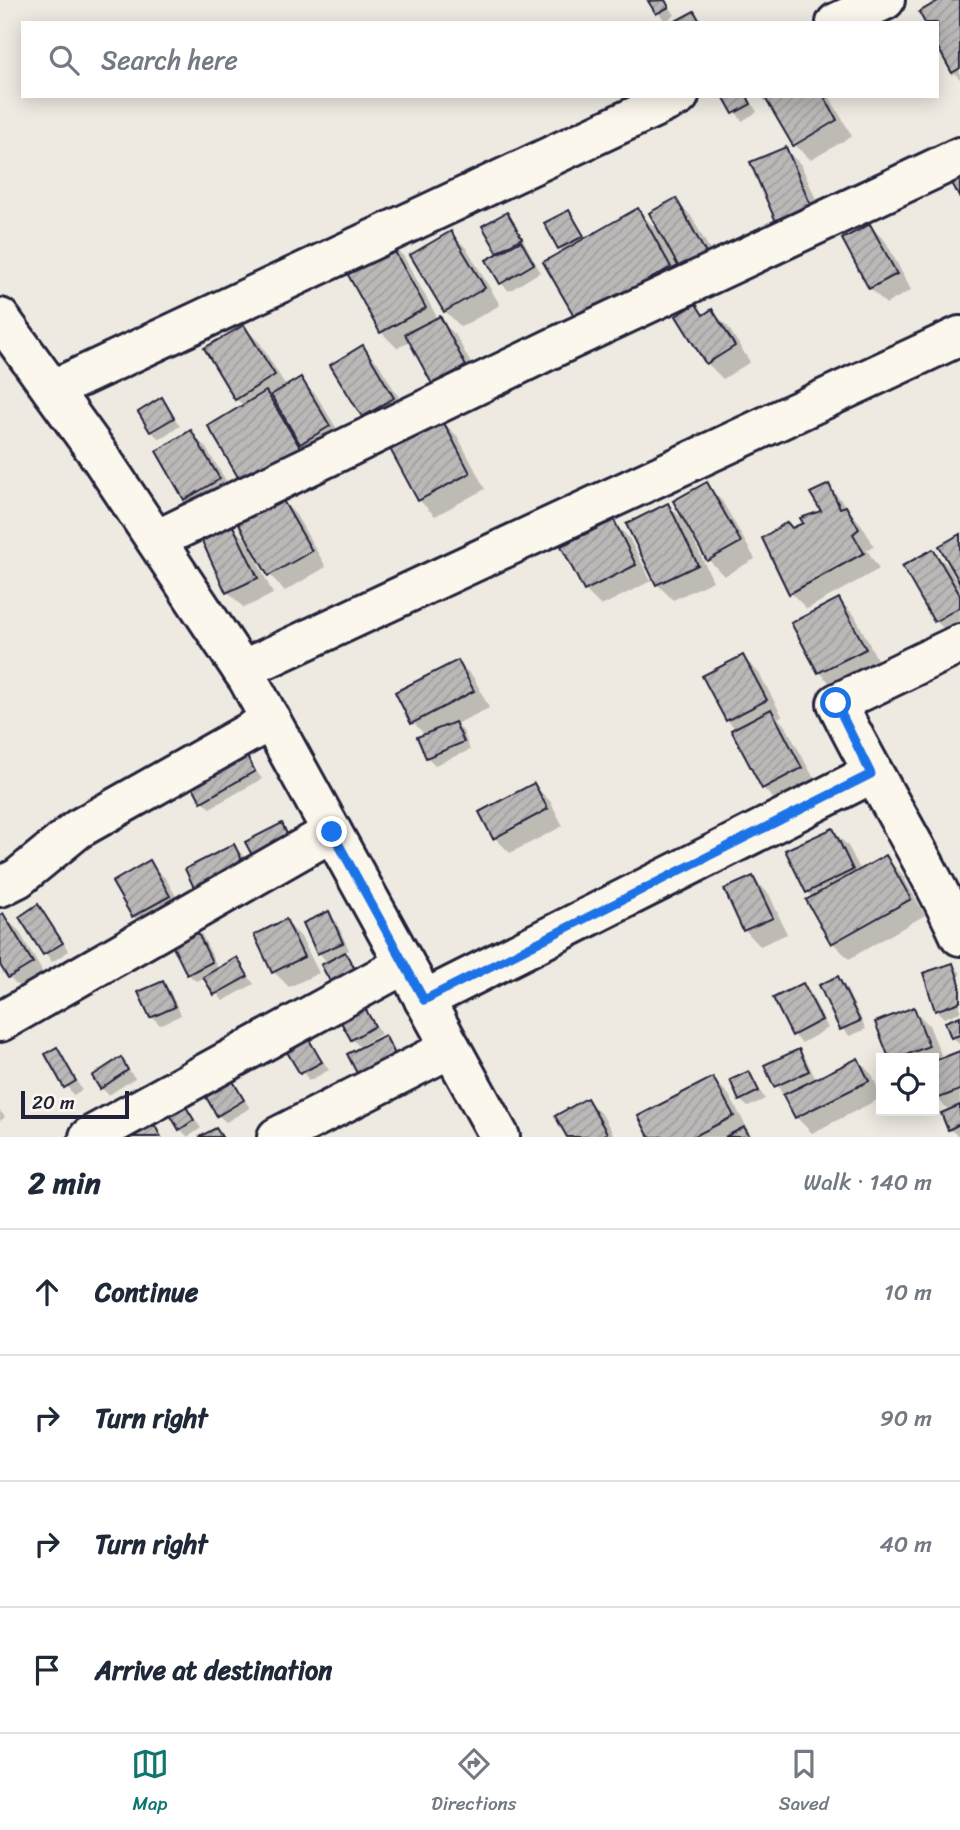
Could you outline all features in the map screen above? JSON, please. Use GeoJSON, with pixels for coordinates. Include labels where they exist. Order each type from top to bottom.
{"type":"FeatureCollection","features":[{"type":"Feature","properties":{"kind":"street"},"geometry":{"type":"LineString","coordinates":[[840,21],[885,0]]}},
{"type":"Feature","properties":{"kind":"street"},"geometry":{"type":"LineString","coordinates":[[52,390],[675,98]]}},
{"type":"Feature","properties":{"kind":"street"},"geometry":{"type":"LineString","coordinates":[[156,540],[569,340],[960,157]]}},
{"type":"Feature","properties":{"kind":"street"},"geometry":{"type":"LineString","coordinates":[[0,318],[156,540],[242,670],[451,1048],[493,1135]]}},
{"type":"Feature","properties":{"kind":"street"},"geometry":{"type":"LineString","coordinates":[[242,670],[960,336]]}},
{"type":"Feature","properties":{"kind":"street"},"geometry":{"type":"LineString","coordinates":[[960,644],[836,703],[871,774],[947,872],[960,936]]}},
{"type":"Feature","properties":{"kind":"street"},"geometry":{"type":"LineString","coordinates":[[0,887],[18,878],[78,829],[271,720]]}},
{"type":"Feature","properties":{"kind":"street"},"geometry":{"type":"LineString","coordinates":[[424,1000],[871,774]]}},
{"type":"Feature","properties":{"kind":"street"},"geometry":{"type":"LineString","coordinates":[[0,1022],[332,832]]}},
{"type":"Feature","properties":{"kind":"street"},"geometry":{"type":"LineString","coordinates":[[89,1137],[405,964]]}},
{"type":"Feature","properties":{"kind":"street"},"geometry":{"type":"LineString","coordinates":[[277,1137],[451,1048]]}},
{"type":"Feature","properties":{"kind":"building"},"geometry":{"type":"Polygon","coordinates":[[[665,0],[669,7],[656,14],[648,1],[665,0]]]}},
{"type":"Feature","properties":{"kind":"building"},"geometry":{"type":"Polygon","coordinates":[[[940,0],[960,0],[960,68],[952,73],[939,50],[939,21],[924,21],[919,12],[940,0]]]}},
{"type":"Feature","properties":{"kind":"building"},"geometry":{"type":"Polygon","coordinates":[[[694,11],[700,21],[676,21],[694,11]]]}},
{"type":"Feature","properties":{"kind":"building"},"geometry":{"type":"Polygon","coordinates":[[[724,98],[748,98],[751,104],[733,114],[724,98]]]}},
{"type":"Feature","properties":{"kind":"building"},"geometry":{"type":"Polygon","coordinates":[[[765,98],[825,98],[837,120],[793,146],[765,98]]]}},
{"type":"Feature","properties":{"kind":"building"},"geometry":{"type":"Polygon","coordinates":[[[786,147],[812,208],[777,224],[750,162],[786,147]]]}},
{"type":"Feature","properties":{"kind":"building"},"geometry":{"type":"Polygon","coordinates":[[[960,179],[960,198],[952,183],[960,179]]]}},
{"type":"Feature","properties":{"kind":"building"},"geometry":{"type":"Polygon","coordinates":[[[676,198],[709,259],[682,273],[649,213],[676,198]]]}},
{"type":"Feature","properties":{"kind":"building"},"geometry":{"type":"Polygon","coordinates":[[[638,208],[671,267],[577,321],[543,262],[638,208]]]}},
{"type":"Feature","properties":{"kind":"building"},"geometry":{"type":"Polygon","coordinates":[[[569,210],[584,236],[558,249],[544,223],[569,210]]]}},
{"type":"Feature","properties":{"kind":"building"},"geometry":{"type":"Polygon","coordinates":[[[507,212],[522,238],[497,252],[482,226],[507,212]]]}},
{"type":"Feature","properties":{"kind":"building"},"geometry":{"type":"Polygon","coordinates":[[[870,224],[897,274],[869,289],[842,239],[870,224]]]}},
{"type":"Feature","properties":{"kind":"building"},"geometry":{"type":"Polygon","coordinates":[[[451,231],[485,288],[444,312],[410,255],[451,231]]]}},
{"type":"Feature","properties":{"kind":"building"},"geometry":{"type":"Polygon","coordinates":[[[388,239],[426,308],[380,333],[342,264],[388,239]]]}},
{"type":"Feature","properties":{"kind":"building"},"geometry":{"type":"Polygon","coordinates":[[[521,241],[534,264],[500,284],[486,260],[521,241]]]}},
{"type":"Feature","properties":{"kind":"building"},"geometry":{"type":"Polygon","coordinates":[[[696,304],[703,315],[712,309],[735,346],[706,364],[676,316],[696,304]]]}},
{"type":"Feature","properties":{"kind":"building"},"geometry":{"type":"Polygon","coordinates":[[[440,316],[466,366],[432,384],[405,334],[440,316]]]}},
{"type":"Feature","properties":{"kind":"building"},"geometry":{"type":"Polygon","coordinates":[[[244,325],[275,375],[235,400],[204,348],[244,325]]]}},
{"type":"Feature","properties":{"kind":"building"},"geometry":{"type":"Polygon","coordinates":[[[363,345],[394,398],[362,417],[330,365],[363,345]]]}},
{"type":"Feature","properties":{"kind":"building"},"geometry":{"type":"Polygon","coordinates":[[[301,377],[330,426],[300,444],[271,395],[301,377]]]}},
{"type":"Feature","properties":{"kind":"building"},"geometry":{"type":"Polygon","coordinates":[[[266,391],[301,449],[242,484],[208,426],[266,391]]]}},
{"type":"Feature","properties":{"kind":"building"},"geometry":{"type":"Polygon","coordinates":[[[162,397],[174,418],[150,432],[138,412],[162,397]]]}},
{"type":"Feature","properties":{"kind":"building"},"geometry":{"type":"Polygon","coordinates":[[[442,419],[470,473],[418,501],[389,447],[442,419]]]}},
{"type":"Feature","properties":{"kind":"building"},"geometry":{"type":"Polygon","coordinates":[[[191,430],[220,479],[184,500],[156,451],[191,430]]]}},
{"type":"Feature","properties":{"kind":"building"},"geometry":{"type":"Polygon","coordinates":[[[707,482],[741,542],[707,561],[673,501],[707,482]]]}},
{"type":"Feature","properties":{"kind":"building"},"geometry":{"type":"Polygon","coordinates":[[[829,484],[840,508],[846,506],[859,529],[853,534],[864,553],[789,594],[762,538],[787,522],[792,528],[803,523],[800,518],[821,511],[810,493],[829,484]]]}},
{"type":"Feature","properties":{"kind":"building"},"geometry":{"type":"Polygon","coordinates":[[[281,497],[312,551],[268,576],[237,521],[281,497]]]}},
{"type":"Feature","properties":{"kind":"building"},"geometry":{"type":"Polygon","coordinates":[[[668,503],[698,565],[656,585],[626,524],[668,503]]]}},
{"type":"Feature","properties":{"kind":"building"},"geometry":{"type":"Polygon","coordinates":[[[614,520],[636,565],[584,591],[561,546],[614,520]]]}},
{"type":"Feature","properties":{"kind":"building"},"geometry":{"type":"Polygon","coordinates":[[[232,524],[258,578],[226,593],[201,539],[232,524]]]}},
{"type":"Feature","properties":{"kind":"building"},"geometry":{"type":"Polygon","coordinates":[[[960,534],[960,583],[939,546],[960,534]]]}},
{"type":"Feature","properties":{"kind":"building"},"geometry":{"type":"Polygon","coordinates":[[[933,549],[960,595],[960,607],[934,622],[902,566],[933,549]]]}},
{"type":"Feature","properties":{"kind":"building"},"geometry":{"type":"Polygon","coordinates":[[[839,598],[866,649],[818,673],[791,623],[839,598]]]}},
{"type":"Feature","properties":{"kind":"building"},"geometry":{"type":"Polygon","coordinates":[[[743,655],[767,700],[726,721],[702,676],[743,655]]]}},
{"type":"Feature","properties":{"kind":"building"},"geometry":{"type":"Polygon","coordinates":[[[458,660],[474,691],[411,724],[395,692],[458,660]]]}},
{"type":"Feature","properties":{"kind":"building"},"geometry":{"type":"Polygon","coordinates":[[[771,709],[802,768],[762,789],[731,730],[771,709]]]}},
{"type":"Feature","properties":{"kind":"building"},"geometry":{"type":"Polygon","coordinates":[[[455,722],[464,742],[426,758],[417,737],[455,722]]]}},
{"type":"Feature","properties":{"kind":"building"},"geometry":{"type":"Polygon","coordinates":[[[245,752],[255,771],[201,802],[191,783],[245,752]]]}},
{"type":"Feature","properties":{"kind":"building"},"geometry":{"type":"Polygon","coordinates":[[[534,783],[548,809],[493,839],[479,812],[534,783]]]}},
{"type":"Feature","properties":{"kind":"building"},"geometry":{"type":"Polygon","coordinates":[[[282,823],[291,843],[255,861],[245,842],[282,823]]]}},
{"type":"Feature","properties":{"kind":"building"},"geometry":{"type":"Polygon","coordinates":[[[833,828],[853,870],[806,893],[785,850],[833,828]]]}},
{"type":"Feature","properties":{"kind":"building"},"geometry":{"type":"Polygon","coordinates":[[[234,844],[247,870],[197,894],[185,869],[234,844]]]}},
{"type":"Feature","properties":{"kind":"building"},"geometry":{"type":"Polygon","coordinates":[[[886,855],[911,899],[831,944],[806,900],[886,855]]]}},
{"type":"Feature","properties":{"kind":"building"},"geometry":{"type":"Polygon","coordinates":[[[150,860],[170,896],[132,917],[112,882],[150,860]]]}},
{"type":"Feature","properties":{"kind":"building"},"geometry":{"type":"Polygon","coordinates":[[[753,876],[773,918],[743,931],[724,889],[753,876]]]}},
{"type":"Feature","properties":{"kind":"building"},"geometry":{"type":"Polygon","coordinates":[[[38,904],[63,943],[43,955],[19,917],[38,904]]]}},
{"type":"Feature","properties":{"kind":"building"},"geometry":{"type":"Polygon","coordinates":[[[329,911],[343,943],[317,954],[303,923],[329,911]]]}},
{"type":"Feature","properties":{"kind":"building"},"geometry":{"type":"Polygon","coordinates":[[[3,913],[33,963],[8,978],[0,965],[0,915],[3,913]]]}},
{"type":"Feature","properties":{"kind":"building"},"geometry":{"type":"Polygon","coordinates":[[[286,919],[304,957],[272,973],[254,935],[286,919]]]}},
{"type":"Feature","properties":{"kind":"building"},"geometry":{"type":"Polygon","coordinates":[[[194,925],[212,962],[187,975],[169,938],[194,925]]]}},
{"type":"Feature","properties":{"kind":"building"},"geometry":{"type":"Polygon","coordinates":[[[345,952],[360,978],[336,992],[321,965],[345,952]]]}},
{"type":"Feature","properties":{"kind":"building"},"geometry":{"type":"Polygon","coordinates":[[[237,957],[248,976],[214,995],[203,977],[237,957]]]}},
{"type":"Feature","properties":{"kind":"building"},"geometry":{"type":"Polygon","coordinates":[[[953,963],[960,984],[960,1002],[935,1011],[923,973],[953,963]]]}},
{"type":"Feature","properties":{"kind":"building"},"geometry":{"type":"Polygon","coordinates":[[[838,976],[860,1021],[840,1030],[819,985],[838,976]]]}},
{"type":"Feature","properties":{"kind":"building"},"geometry":{"type":"Polygon","coordinates":[[[163,981],[175,1007],[150,1018],[138,992],[163,981]]]}},
{"type":"Feature","properties":{"kind":"building"},"geometry":{"type":"Polygon","coordinates":[[[803,983],[822,1020],[792,1036],[773,998],[803,983]]]}},
{"type":"Feature","properties":{"kind":"building"},"geometry":{"type":"Polygon","coordinates":[[[361,1001],[375,1026],[351,1040],[337,1015],[361,1001]]]}},
{"type":"Feature","properties":{"kind":"building"},"geometry":{"type":"Polygon","coordinates":[[[914,1007],[929,1046],[911,1053],[887,1053],[875,1022],[914,1007]]]}},
{"type":"Feature","properties":{"kind":"building"},"geometry":{"type":"Polygon","coordinates":[[[960,1016],[960,1035],[951,1038],[945,1022],[960,1016]]]}},
{"type":"Feature","properties":{"kind":"building"},"geometry":{"type":"Polygon","coordinates":[[[303,1029],[322,1062],[300,1074],[281,1042],[303,1029]]]}},
{"type":"Feature","properties":{"kind":"building"},"geometry":{"type":"Polygon","coordinates":[[[385,1035],[399,1062],[361,1081],[347,1054],[385,1035]]]}},
{"type":"Feature","properties":{"kind":"building"},"geometry":{"type":"Polygon","coordinates":[[[57,1047],[76,1081],[64,1088],[45,1054],[57,1047]]]}},
{"type":"Feature","properties":{"kind":"building"},"geometry":{"type":"Polygon","coordinates":[[[799,1049],[809,1071],[774,1087],[764,1065],[799,1049]]]}},
{"type":"Feature","properties":{"kind":"building"},"geometry":{"type":"Polygon","coordinates":[[[960,1051],[960,1090],[939,1098],[939,1059],[960,1051]]]}},
{"type":"Feature","properties":{"kind":"building"},"geometry":{"type":"Polygon","coordinates":[[[121,1057],[128,1070],[100,1089],[92,1076],[121,1057]]]}},
{"type":"Feature","properties":{"kind":"building"},"geometry":{"type":"Polygon","coordinates":[[[858,1058],[869,1081],[795,1118],[783,1095],[858,1058]]]}},
{"type":"Feature","properties":{"kind":"building"},"geometry":{"type":"Polygon","coordinates":[[[749,1071],[759,1091],[739,1101],[730,1080],[749,1071]]]}},
{"type":"Feature","properties":{"kind":"building"},"geometry":{"type":"Polygon","coordinates":[[[713,1077],[734,1116],[693,1137],[649,1137],[638,1116],[713,1077]]]}},
{"type":"Feature","properties":{"kind":"building"},"geometry":{"type":"Polygon","coordinates":[[[233,1081],[244,1100],[217,1116],[206,1097],[233,1081]]]}},
{"type":"Feature","properties":{"kind":"building"},"geometry":{"type":"Polygon","coordinates":[[[340,1081],[345,1091],[318,1105],[313,1095],[340,1081]]]}},
{"type":"Feature","properties":{"kind":"building"},"geometry":{"type":"Polygon","coordinates":[[[180,1097],[194,1120],[179,1130],[165,1106],[180,1097]]]}},
{"type":"Feature","properties":{"kind":"building"},"geometry":{"type":"Polygon","coordinates":[[[587,1098],[607,1133],[600,1137],[567,1137],[555,1116],[587,1098]]]}},
{"type":"Feature","properties":{"kind":"building"},"geometry":{"type":"Polygon","coordinates":[[[960,1105],[960,1124],[948,1130],[941,1113],[960,1105]]]}},
{"type":"Feature","properties":{"kind":"building"},"geometry":{"type":"Polygon","coordinates":[[[153,1122],[161,1137],[125,1137],[153,1122]]]}},
{"type":"Feature","properties":{"kind":"building"},"geometry":{"type":"Polygon","coordinates":[[[744,1127],[750,1137],[725,1137],[744,1127]]]}},
{"type":"Feature","properties":{"kind":"building"},"geometry":{"type":"Polygon","coordinates":[[[216,1128],[222,1137],[199,1137],[216,1128]]]}},
{"type":"Feature","properties":{"kind":"route"},"geometry":{"type":"LineString","coordinates":[[332,832],[424,1000],[871,774],[836,703]]}}]}
